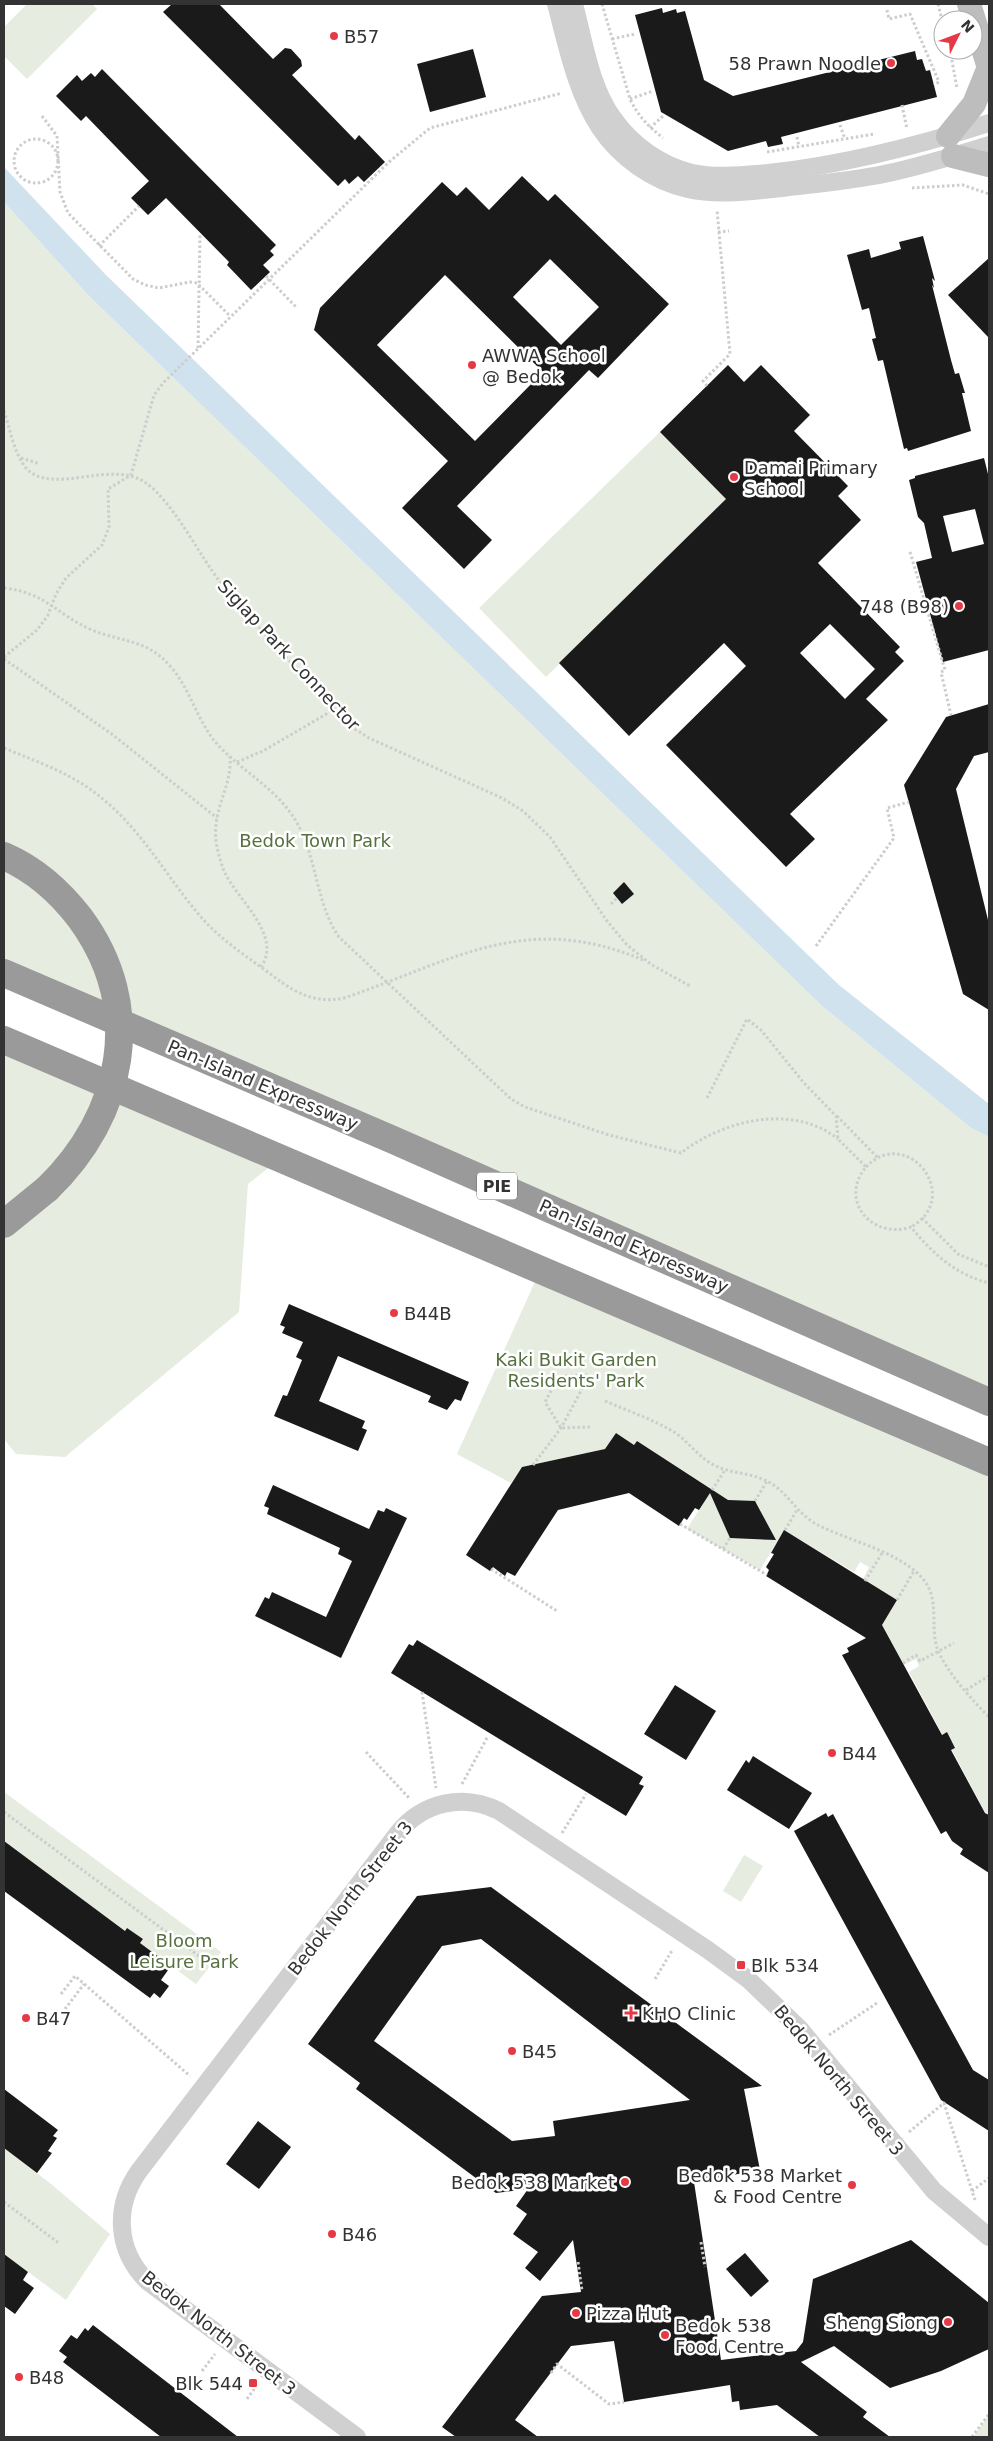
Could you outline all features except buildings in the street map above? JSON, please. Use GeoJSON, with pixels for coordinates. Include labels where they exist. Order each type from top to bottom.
{"type":"FeatureCollection","features":[{"type":"Feature","properties":{"kind":"highway"},"geometry":{"type":"LineString","coordinates":[[4,856],[48,885],[85,925],[104,962],[118,1012],[119,1054],[113,1085],[92,1135],[78,1155],[47,1189],[4,1224]]}},
{"type":"Feature","properties":{"kind":"highway","name":"Pan-Island Expressway"},"geometry":{"type":"LineString","coordinates":[[4,973],[400,1143],[989,1402]]}},
{"type":"Feature","properties":{"kind":"highway"},"geometry":{"type":"LineString","coordinates":[[4,1040],[989,1462]]}},
{"type":"Feature","properties":{"kind":"main road"},"geometry":{"type":"LineString","coordinates":[[969,4],[989,68],[974,104],[951,146],[989,165]]}},
{"type":"Feature","properties":{"kind":"street"},"geometry":{"type":"LineString","coordinates":[[556,4],[583,96],[602,131],[634,164],[677,186],[713,193],[780,188],[882,175],[951,146],[989,123]]}},
{"type":"Feature","properties":{"kind":"street"},"geometry":{"type":"LineString","coordinates":[[574,4],[598,88],[612,118],[626,135],[643,150],[681,170],[723,176],[781,171],[877,155],[951,146],[989,145]]}},
{"type":"Feature","properties":{"kind":"street","name":"Bedok North Street 3"},"geometry":{"type":"LineString","coordinates":[[357,2437],[147,2280],[128,2255],[123,2237],[121,2218],[124,2199],[136,2176],[398,1833],[412,1818],[432,1807],[456,1802],[481,1804],[504,1814],[728,1964],[785,2013],[942,2199],[989,2236]]}},
{"type":"Feature","properties":{"kind":"path"},"geometry":{"type":"LineString","coordinates":[[602,4],[630,99],[636,113],[667,142]]}},
{"type":"Feature","properties":{"kind":"path"},"geometry":{"type":"LineString","coordinates":[[887,10],[889,19],[910,14],[939,82],[934,85]]}},
{"type":"Feature","properties":{"kind":"path"},"geometry":{"type":"LineString","coordinates":[[612,39],[635,34]]}},
{"type":"Feature","properties":{"kind":"path"},"geometry":{"type":"LineString","coordinates":[[953,60],[956,73],[957,93]]}},
{"type":"Feature","properties":{"kind":"path"},"geometry":{"type":"LineString","coordinates":[[630,99],[653,91]]}},
{"type":"Feature","properties":{"kind":"path"},"geometry":{"type":"LineString","coordinates":[[218,818],[112,735],[4,658],[37,630],[66,578],[102,545],[109,527],[108,489],[130,475],[154,395],[164,382],[267,277],[389,162],[430,128],[568,92]]}},
{"type":"Feature","properties":{"kind":"path"},"geometry":{"type":"LineString","coordinates":[[902,106],[907,129]]}},
{"type":"Feature","properties":{"kind":"path"},"geometry":{"type":"LineString","coordinates":[[42,116],[56,133],[60,192],[64,207],[72,219],[128,275],[145,286],[159,288],[190,282],[199,284],[230,316]]}},
{"type":"Feature","properties":{"kind":"path"},"geometry":{"type":"LineString","coordinates":[[650,128],[662,116]]}},
{"type":"Feature","properties":{"kind":"path"},"geometry":{"type":"LineString","coordinates":[[840,125],[845,139]]}},
{"type":"Feature","properties":{"kind":"path"},"geometry":{"type":"LineString","coordinates":[[898,130],[916,127]]}},
{"type":"Feature","properties":{"kind":"path"},"geometry":{"type":"LineString","coordinates":[[761,153],[880,133]]}},
{"type":"Feature","properties":{"kind":"path"},"geometry":{"type":"LineString","coordinates":[[797,137],[799,147]]}},
{"type":"Feature","properties":{"kind":"path"},"geometry":{"type":"LineString","coordinates":[[38,139],[52,146],[58,159],[55,173],[40,182],[31,182],[22,177],[15,161],[21,145],[28,140],[38,139]]}},
{"type":"Feature","properties":{"kind":"path"},"geometry":{"type":"LineString","coordinates":[[99,246],[139,206]]}},
{"type":"Feature","properties":{"kind":"path"},"geometry":{"type":"LineString","coordinates":[[707,386],[703,381],[730,354],[716,208]]}},
{"type":"Feature","properties":{"kind":"path"},"geometry":{"type":"LineString","coordinates":[[718,232],[728,231]]}},
{"type":"Feature","properties":{"kind":"path"},"geometry":{"type":"LineString","coordinates":[[198,348],[200,233]]}},
{"type":"Feature","properties":{"kind":"path"},"geometry":{"type":"LineString","coordinates":[[267,277],[297,308]]}},
{"type":"Feature","properties":{"kind":"path","name":"Siglap Park Connector"},"geometry":{"type":"LineString","coordinates":[[4,411],[20,458],[29,471],[42,477],[69,478],[116,473],[130,475],[144,481],[158,493],[221,582],[335,709],[361,734],[502,798],[528,815],[550,837],[617,933],[652,965],[690,986]]}},
{"type":"Feature","properties":{"kind":"path"},"geometry":{"type":"LineString","coordinates":[[20,458],[40,464]]}},
{"type":"Feature","properties":{"kind":"path"},"geometry":{"type":"LineString","coordinates":[[910,552],[945,670],[941,672],[951,715]]}},
{"type":"Feature","properties":{"kind":"path"},"geometry":{"type":"LineString","coordinates":[[4,588],[33,595],[52,604],[91,630],[140,644],[166,661],[180,679],[214,740],[230,756],[265,784],[290,811],[307,844],[333,928],[346,945],[388,980],[503,1092],[525,1107],[609,1135],[681,1152],[721,1128],[763,1119],[805,1124],[838,1139],[866,1167]]}},
{"type":"Feature","properties":{"kind":"path"},"geometry":{"type":"LineString","coordinates":[[237,762],[263,751],[335,709]]}},
{"type":"Feature","properties":{"kind":"path"},"geometry":{"type":"LineString","coordinates":[[4,748],[72,777],[104,800],[133,828],[191,906],[212,929],[298,994],[323,1000],[344,998],[471,950],[529,939],[588,942],[626,953],[652,965]]}},
{"type":"Feature","properties":{"kind":"path"},"geometry":{"type":"LineString","coordinates":[[230,756],[229,782],[218,818],[216,837],[224,870],[233,888],[260,926],[268,947],[268,956],[261,967]]}},
{"type":"Feature","properties":{"kind":"path"},"geometry":{"type":"LineString","coordinates":[[816,946],[894,838],[886,808],[909,802]]}},
{"type":"Feature","properties":{"kind":"path"},"geometry":{"type":"LineString","coordinates":[[611,904],[617,898]]}},
{"type":"Feature","properties":{"kind":"path"},"geometry":{"type":"LineString","coordinates":[[707,1098],[747,1019],[761,1030],[804,1083],[878,1158]]}},
{"type":"Feature","properties":{"kind":"path"},"geometry":{"type":"LineString","coordinates":[[836,1116],[838,1139]]}},
{"type":"Feature","properties":{"kind":"path"},"geometry":{"type":"LineString","coordinates":[[890,1154],[903,1155],[922,1166],[930,1180],[932,1193],[930,1206],[922,1218],[911,1227],[902,1230],[886,1230],[872,1223],[864,1215],[857,1201],[856,1189],[859,1177],[866,1167],[878,1158],[890,1154]]}},
{"type":"Feature","properties":{"kind":"path"},"geometry":{"type":"LineString","coordinates":[[922,1218],[958,1254],[989,1267]]}},
{"type":"Feature","properties":{"kind":"path"},"geometry":{"type":"LineString","coordinates":[[911,1227],[926,1246],[949,1265],[966,1275],[989,1283]]}},
{"type":"Feature","properties":{"kind":"path"},"geometry":{"type":"LineString","coordinates":[[533,1465],[561,1428],[590,1376],[559,1376],[545,1402],[561,1428]]}},
{"type":"Feature","properties":{"kind":"path"},"geometry":{"type":"LineString","coordinates":[[605,1401],[675,1433],[700,1456],[725,1470],[747,1473],[767,1481],[782,1491],[797,1510],[819,1525],[882,1553],[914,1571],[930,1590],[934,1605],[933,1631],[939,1651],[966,1690],[988,1715]]}},
{"type":"Feature","properties":{"kind":"path"},"geometry":{"type":"LineString","coordinates":[[561,1428],[590,1427]]}},
{"type":"Feature","properties":{"kind":"path"},"geometry":{"type":"LineString","coordinates":[[712,1490],[725,1470]]}},
{"type":"Feature","properties":{"kind":"path"},"geometry":{"type":"LineString","coordinates":[[754,1500],[767,1481]]}},
{"type":"Feature","properties":{"kind":"path"},"geometry":{"type":"LineString","coordinates":[[784,1530],[797,1510]]}},
{"type":"Feature","properties":{"kind":"path"},"geometry":{"type":"LineString","coordinates":[[680,1524],[766,1574]]}},
{"type":"Feature","properties":{"kind":"path"},"geometry":{"type":"LineString","coordinates":[[723,1549],[730,1538]]}},
{"type":"Feature","properties":{"kind":"path"},"geometry":{"type":"LineString","coordinates":[[865,1581],[882,1553]]}},
{"type":"Feature","properties":{"kind":"path"},"geometry":{"type":"LineString","coordinates":[[491,1569],[557,1611]]}},
{"type":"Feature","properties":{"kind":"path"},"geometry":{"type":"LineString","coordinates":[[897,1600],[914,1571]]}},
{"type":"Feature","properties":{"kind":"path"},"geometry":{"type":"LineString","coordinates":[[903,1663],[916,1655],[920,1661],[954,1642]]}},
{"type":"Feature","properties":{"kind":"path"},"geometry":{"type":"LineString","coordinates":[[966,1690],[989,1676]]}},
{"type":"Feature","properties":{"kind":"path"},"geometry":{"type":"LineString","coordinates":[[422,1692],[436,1792],[441,1790]]}},
{"type":"Feature","properties":{"kind":"path"},"geometry":{"type":"LineString","coordinates":[[468,1789],[459,1789],[488,1736]]}},
{"type":"Feature","properties":{"kind":"path"},"geometry":{"type":"LineString","coordinates":[[366,1752],[412,1802]]}},
{"type":"Feature","properties":{"kind":"path"},"geometry":{"type":"LineString","coordinates":[[559,1838],[586,1794]]}},
{"type":"Feature","properties":{"kind":"path"},"geometry":{"type":"LineString","coordinates":[[4,1812],[199,1956]]}},
{"type":"Feature","properties":{"kind":"path"},"geometry":{"type":"LineString","coordinates":[[655,1979],[670,1953]]}},
{"type":"Feature","properties":{"kind":"path"},"geometry":{"type":"LineString","coordinates":[[61,1994],[75,1976],[195,2080]]}},
{"type":"Feature","properties":{"kind":"path"},"geometry":{"type":"LineString","coordinates":[[62,2013],[84,1984]]}},
{"type":"Feature","properties":{"kind":"path"},"geometry":{"type":"LineString","coordinates":[[814,2046],[877,2004]]}},
{"type":"Feature","properties":{"kind":"path"},"geometry":{"type":"LineString","coordinates":[[895,2144],[944,2102],[978,2207]]}},
{"type":"Feature","properties":{"kind":"path"},"geometry":{"type":"LineString","coordinates":[[972,2191],[989,2178]]}},
{"type":"Feature","properties":{"kind":"path"},"geometry":{"type":"LineString","coordinates":[[4,2202],[60,2244]]}},
{"type":"Feature","properties":{"kind":"path"},"geometry":{"type":"LineString","coordinates":[[701,2242],[705,2267]]}},
{"type":"Feature","properties":{"kind":"path"},"geometry":{"type":"LineString","coordinates":[[578,2262],[582,2292]]}},
{"type":"Feature","properties":{"kind":"path"},"geometry":{"type":"LineString","coordinates":[[202,2371],[211,2359]]}},
{"type":"Feature","properties":{"kind":"path"},"geometry":{"type":"LineString","coordinates":[[551,2372],[557,2364],[609,2404],[624,2402]]}},
{"type":"Feature","properties":{"kind":"path"},"geometry":{"type":"LineString","coordinates":[[247,2399],[254,2389]]}},
{"type":"Feature","properties":{"kind":"path"},"geometry":{"type":"LineString","coordinates":[[972,2437],[989,2414]]}},
{"type":"Feature","properties":{"kind":"green space"},"geometry":{"type":"Polygon","coordinates":[[[27,4],[92,4],[97,9],[27,79],[4,56],[4,27],[27,4]]]}},
{"type":"Feature","properties":{"kind":"green space","name":"Bedok Town Park"},"geometry":{"type":"Polygon","coordinates":[[[4,202],[88,295],[821,1005],[971,1128],[989,1137],[989,1387],[125,1013],[117,978],[4,848],[4,202]]]}},
{"type":"Feature","properties":{"kind":"green space"},"geometry":{"type":"Polygon","coordinates":[[[660,432],[726,499],[546,677],[479,608],[660,432]]]}},
{"type":"Feature","properties":{"kind":"green space"},"geometry":{"type":"Polygon","coordinates":[[[4,856],[73,910],[115,1021],[4,973],[4,856]]]}},
{"type":"Feature","properties":{"kind":"green space"},"geometry":{"type":"Polygon","coordinates":[[[4,1040],[282,1157],[248,1184],[239,1312],[65,1457],[16,1454],[4,1439],[4,1040]]]}},
{"type":"Feature","properties":{"kind":"green space","name":"Kaki Bukit Garden Residents' Park"},"geometry":{"type":"Polygon","coordinates":[[[539,1273],[989,1471],[989,1815],[985,1812],[952,1750],[955,1748],[947,1733],[942,1734],[909,1672],[919,1666],[916,1659],[904,1665],[882,1625],[897,1600],[863,1579],[869,1567],[860,1562],[854,1572],[784,1530],[760,1570],[687,1529],[712,1489],[637,1441],[634,1445],[616,1433],[605,1449],[522,1467],[511,1483],[457,1454],[539,1273]]]}},
{"type":"Feature","properties":{"kind":"green space","name":"Bloom Leisure Park"},"geometry":{"type":"Polygon","coordinates":[[[4,1792],[221,1952],[196,1984],[140,1943],[143,1939],[127,1928],[125,1931],[4,1841],[4,1792]]]}},
{"type":"Feature","properties":{"kind":"green space"},"geometry":{"type":"Polygon","coordinates":[[[744,1855],[763,1866],[741,1902],[723,1891],[744,1855]]]}},
{"type":"Feature","properties":{"kind":"green space"},"geometry":{"type":"Polygon","coordinates":[[[4,2148],[51,2184],[110,2234],[66,2300],[4,2254],[4,2148]]]}},
{"type":"Feature","properties":{"kind":"green space"},"geometry":{"type":"Polygon","coordinates":[[[989,2415],[989,2437],[973,2437],[989,2415]]]}},
{"type":"Feature","properties":{"kind":"water"},"geometry":{"type":"Polygon","coordinates":[[[4,167],[106,275],[839,985],[989,1104],[989,1137],[971,1128],[821,1005],[88,295],[4,202],[4,167]]]}},
{"type":"Feature","properties":{"kind":"place","name":"B57"},"geometry":{"type":"Point","coordinates":[334,36]}},
{"type":"Feature","properties":{"kind":"place","name":"58 Prawn Noodle"},"geometry":{"type":"Point","coordinates":[891,63]}},
{"type":"Feature","properties":{"kind":"place","name":"AWWA School @ Bedok"},"geometry":{"type":"Point","coordinates":[472,365]}},
{"type":"Feature","properties":{"kind":"place","name":"Damai Primary School"},"geometry":{"type":"Point","coordinates":[734,477]}},
{"type":"Feature","properties":{"kind":"place","name":"748 (B98)"},"geometry":{"type":"Point","coordinates":[959,606]}},
{"type":"Feature","properties":{"kind":"place","name":"B44B"},"geometry":{"type":"Point","coordinates":[394,1313]}},
{"type":"Feature","properties":{"kind":"place","name":"B44"},"geometry":{"type":"Point","coordinates":[832,1753]}},
{"type":"Feature","properties":{"kind":"place","name":"Blk 534"},"geometry":{"type":"Point","coordinates":[741,1965]}},
{"type":"Feature","properties":{"kind":"place","name":"KHO Clinic"},"geometry":{"type":"Point","coordinates":[631,2013]}},
{"type":"Feature","properties":{"kind":"place","name":"B47"},"geometry":{"type":"Point","coordinates":[26,2018]}},
{"type":"Feature","properties":{"kind":"place","name":"B45"},"geometry":{"type":"Point","coordinates":[512,2051]}},
{"type":"Feature","properties":{"kind":"place","name":"Bedok 538 Market"},"geometry":{"type":"Point","coordinates":[625,2182]}},
{"type":"Feature","properties":{"kind":"place","name":"Bedok 538 Market & Food Centre"},"geometry":{"type":"Point","coordinates":[852,2185]}},
{"type":"Feature","properties":{"kind":"place","name":"B46"},"geometry":{"type":"Point","coordinates":[332,2234]}},
{"type":"Feature","properties":{"kind":"place","name":"Pizza Hut"},"geometry":{"type":"Point","coordinates":[576,2313]}},
{"type":"Feature","properties":{"kind":"place","name":"Sheng Siong"},"geometry":{"type":"Point","coordinates":[948,2322]}},
{"type":"Feature","properties":{"kind":"place","name":"Bedok 538 Food Centre"},"geometry":{"type":"Point","coordinates":[665,2335]}},
{"type":"Feature","properties":{"kind":"place","name":"B48"},"geometry":{"type":"Point","coordinates":[19,2377]}},
{"type":"Feature","properties":{"kind":"place","name":"Blk 544"},"geometry":{"type":"Point","coordinates":[253,2383]}}]}
